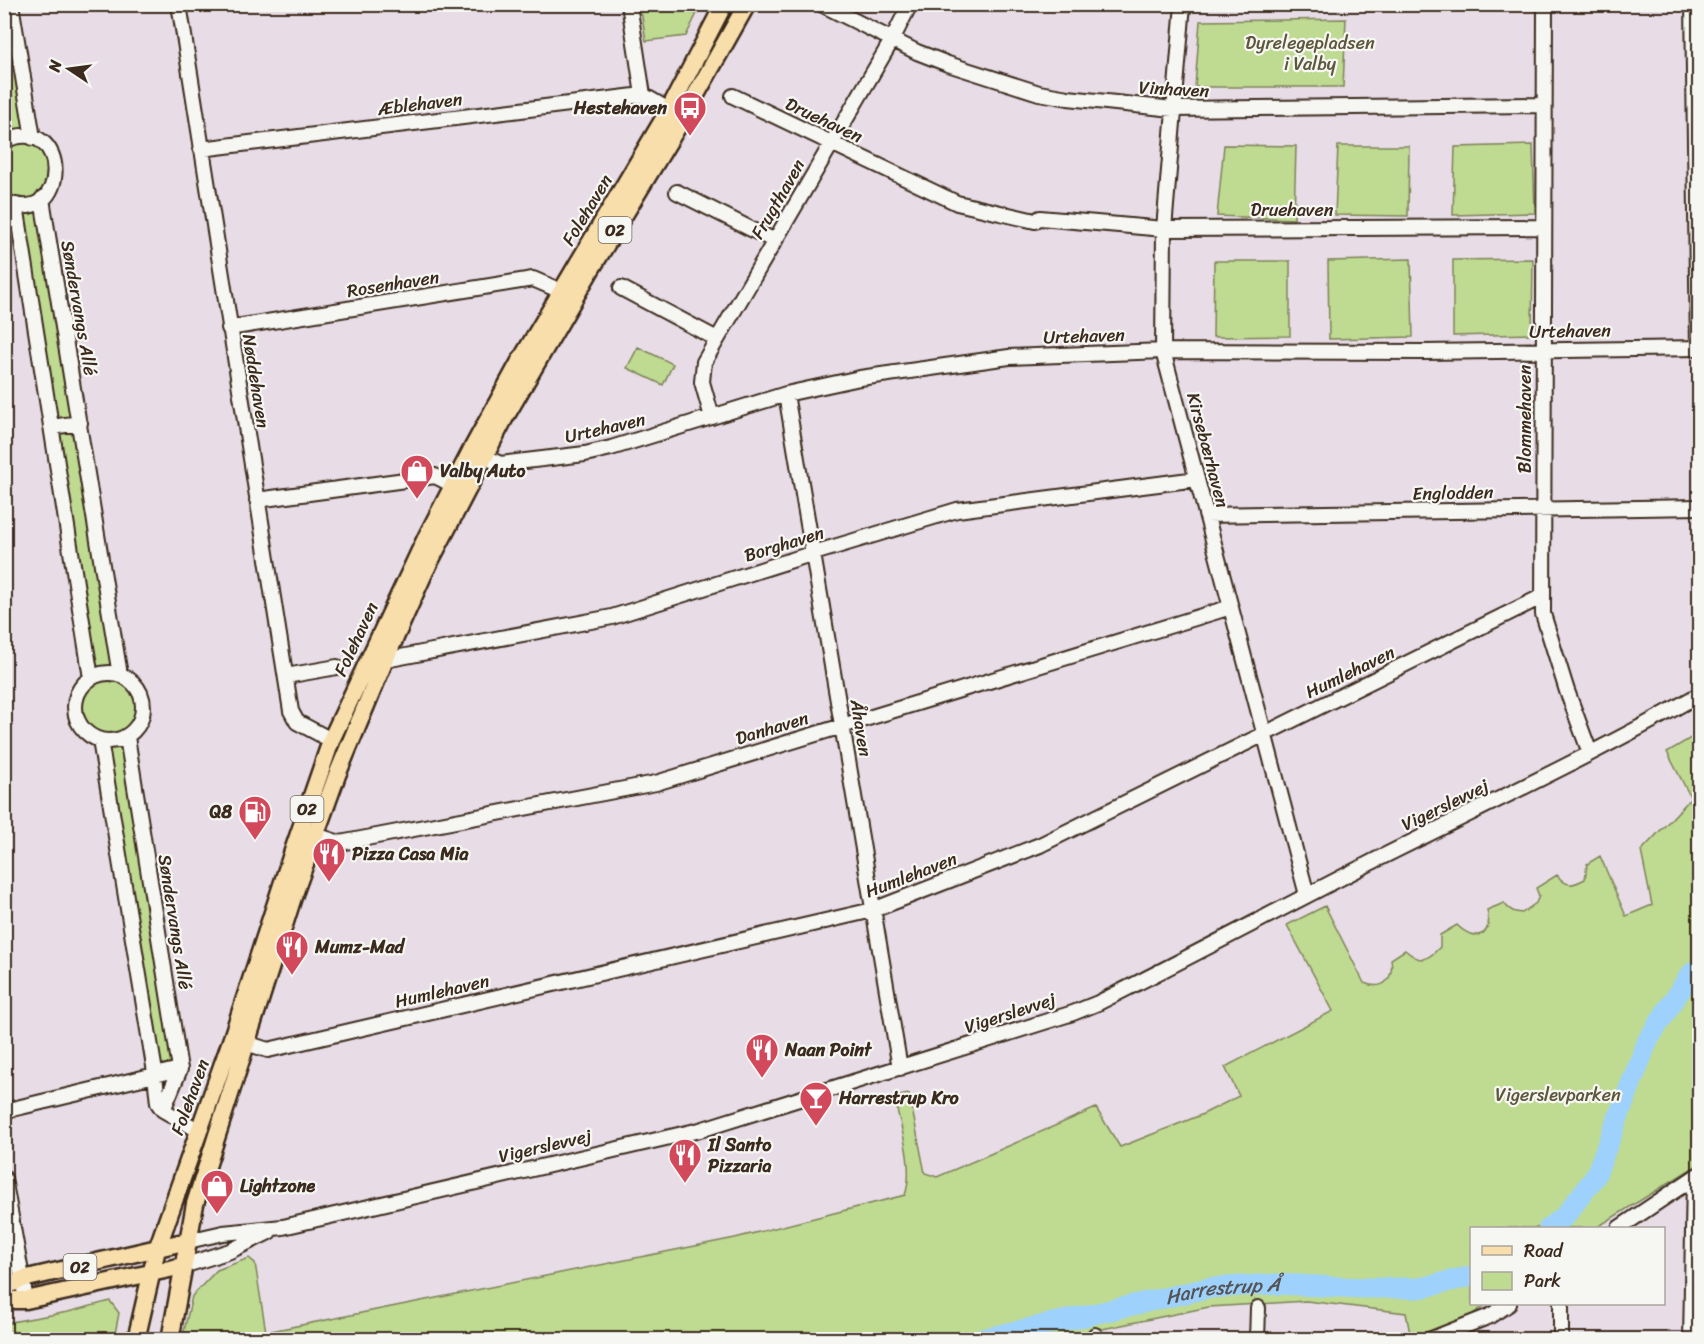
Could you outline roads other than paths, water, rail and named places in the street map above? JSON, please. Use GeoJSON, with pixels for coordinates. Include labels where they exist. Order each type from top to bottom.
{"type":"FeatureCollection","features":[{"type":"Feature","properties":{"kind":"main road","name":"Folehaven"},"geometry":{"type":"LineString","coordinates":[[136,1340],[156,1249],[232,1038],[331,740],[408,575],[497,402],[669,110],[724,4]]}},
{"type":"Feature","properties":{"kind":"main road","name":"Folehaven"},"geometry":{"type":"LineString","coordinates":[[170,1340],[195,1204],[315,835],[385,660],[425,571],[531,370],[694,99],[747,4]]}},
{"type":"Feature","properties":{"kind":"main road","name":"Vigerslevvej"},"geometry":{"type":"LineString","coordinates":[[4,1287],[23,1279],[188,1241]]}},
{"type":"Feature","properties":{"kind":"main road","name":"Vigerslevvej"},"geometry":{"type":"LineString","coordinates":[[4,1300],[26,1300],[183,1266]]}},
{"type":"Feature","properties":{"kind":"street"},"geometry":{"type":"LineString","coordinates":[[11,4],[33,138]]}},
{"type":"Feature","properties":{"kind":"street","name":"Nøddehaven"},"geometry":{"type":"LineString","coordinates":[[179,4],[291,711],[297,722],[331,740]]}},
{"type":"Feature","properties":{"kind":"street"},"geometry":{"type":"LineString","coordinates":[[629,4],[643,95],[669,110]]}},
{"type":"Feature","properties":{"kind":"street","name":"Vinhaven"},"geometry":{"type":"LineString","coordinates":[[821,4],[892,40],[948,64],[1039,93],[1173,109],[1544,105]]}},
{"type":"Feature","properties":{"kind":"street","name":"Frugthaven"},"geometry":{"type":"LineString","coordinates":[[712,417],[702,382],[701,372],[704,362],[892,40],[910,4]]}},
{"type":"Feature","properties":{"kind":"street","name":"Kirsebærhaven"},"geometry":{"type":"LineString","coordinates":[[1183,4],[1164,229],[1163,351],[1307,895]]}},
{"type":"Feature","properties":{"kind":"street","name":"Blommehaven"},"geometry":{"type":"LineString","coordinates":[[1545,4],[1543,614],[1566,691],[1590,753]]}},
{"type":"Feature","properties":{"kind":"street"},"geometry":{"type":"LineString","coordinates":[[1693,4],[1699,348]]}},
{"type":"Feature","properties":{"kind":"street","name":"Æblehaven"},"geometry":{"type":"LineString","coordinates":[[201,149],[643,95]]}},
{"type":"Feature","properties":{"kind":"street","name":"Druehaven"},"geometry":{"type":"LineString","coordinates":[[733,96],[957,203],[1037,220],[1164,229],[1544,227]]}},
{"type":"Feature","properties":{"kind":"street"},"geometry":{"type":"LineString","coordinates":[[5,139],[33,138],[49,149],[56,168],[51,190],[42,199],[34,203],[10,203],[51,428],[91,678]]}},
{"type":"Feature","properties":{"kind":"street"},"geometry":{"type":"LineString","coordinates":[[677,192],[775,241]]}},
{"type":"Feature","properties":{"kind":"street","name":"Søndervangs Allé"},"geometry":{"type":"LineString","coordinates":[[42,199],[120,675]]}},
{"type":"Feature","properties":{"kind":"street","name":"Rosenhaven"},"geometry":{"type":"LineString","coordinates":[[229,328],[533,279],[561,291]]}},
{"type":"Feature","properties":{"kind":"street"},"geometry":{"type":"LineString","coordinates":[[621,288],[717,339]]}},
{"type":"Feature","properties":{"kind":"street","name":"Urtehaven"},"geometry":{"type":"LineString","coordinates":[[484,456],[500,464],[585,454],[786,394],[860,378],[1009,357],[1163,351],[1423,352],[1699,348]]}},
{"type":"Feature","properties":{"kind":"street","name":"Åhaven"},"geometry":{"type":"LineString","coordinates":[[786,394],[900,1068]]}},
{"type":"Feature","properties":{"kind":"street"},"geometry":{"type":"LineString","coordinates":[[51,428],[80,423]]}},
{"type":"Feature","properties":{"kind":"street"},"geometry":{"type":"LineString","coordinates":[[256,500],[435,476],[453,485]]}},
{"type":"Feature","properties":{"kind":"street","name":"Borghaven"},"geometry":{"type":"LineString","coordinates":[[385,660],[612,617],[957,510],[1197,479]]}},
{"type":"Feature","properties":{"kind":"street","name":"Englodden"},"geometry":{"type":"LineString","coordinates":[[1206,515],[1700,507]]}},
{"type":"Feature","properties":{"kind":"street","name":"Humlehaven"},"geometry":{"type":"LineString","coordinates":[[246,1043],[268,1050],[873,910],[1040,845],[1543,596]]}},
{"type":"Feature","properties":{"kind":"street","name":"Danhaven"},"geometry":{"type":"LineString","coordinates":[[315,835],[340,843],[656,783],[1231,607]]}},
{"type":"Feature","properties":{"kind":"street"},"geometry":{"type":"LineString","coordinates":[[286,676],[336,667]]}},
{"type":"Feature","properties":{"kind":"street"},"geometry":{"type":"LineString","coordinates":[[110,673],[120,675],[135,685],[143,702],[142,718],[139,725],[127,736],[114,741],[100,740],[89,735],[81,726],[76,715],[75,704],[78,694],[91,678],[110,673]]}},
{"type":"Feature","properties":{"kind":"street","name":"Vigerslevvej"},"geometry":{"type":"LineString","coordinates":[[188,1241],[223,1233],[279,1228],[699,1130],[1073,1013],[1098,1003],[1307,895],[1516,792],[1647,725],[1700,694]]}},
{"type":"Feature","properties":{"kind":"street","name":"Søndervangs Allé"},"geometry":{"type":"LineString","coordinates":[[127,736],[180,1069]]}},
{"type":"Feature","properties":{"kind":"street"},"geometry":{"type":"LineString","coordinates":[[100,740],[158,1103],[163,1110],[198,1130]]}},
{"type":"Feature","properties":{"kind":"street"},"geometry":{"type":"LineString","coordinates":[[4,1110],[180,1069]]}},
{"type":"Feature","properties":{"kind":"street"},"geometry":{"type":"LineString","coordinates":[[163,1110],[180,1069]]}},
{"type":"Feature","properties":{"kind":"street"},"geometry":{"type":"LineString","coordinates":[[1620,1227],[1697,1176]]}},
{"type":"Feature","properties":{"kind":"street"},"geometry":{"type":"LineString","coordinates":[[1692,1340],[1697,1176]]}},
{"type":"Feature","properties":{"kind":"street"},"geometry":{"type":"LineString","coordinates":[[4,1178],[26,1300]]}},
{"type":"Feature","properties":{"kind":"street","name":"Vigerslevvej"},"geometry":{"type":"LineString","coordinates":[[183,1266],[230,1251],[279,1228]]}},
{"type":"Feature","properties":{"kind":"street"},"geometry":{"type":"LineString","coordinates":[[1429,1340],[1490,1316],[1507,1305]]}},
{"type":"Feature","properties":{"kind":"street"},"geometry":{"type":"LineString","coordinates":[[1561,1340],[1562,1305]]}},
{"type":"Feature","properties":{"kind":"street"},"geometry":{"type":"LineString","coordinates":[[1257,1340],[1258,1308]]}},
{"type":"Feature","properties":{"kind":"waterway","name":"Harrestrup Å"},"geometry":{"type":"LineString","coordinates":[[1550,1227],[1565,1216],[1595,1177],[1648,1040],[1690,975],[1700,967]]}},
{"type":"Feature","properties":{"kind":"waterway","name":"Harrestrup Å"},"geometry":{"type":"LineString","coordinates":[[978,1340],[1208,1288],[1275,1284],[1420,1288],[1470,1276]]}},
{"type":"Feature","properties":{"kind":"place","name":"Hestehaven"},"geometry":{"type":"Point","coordinates":[690,137]}},
{"type":"Feature","properties":{"kind":"place","name":"Valby Auto"},"geometry":{"type":"Point","coordinates":[417,500]}},
{"type":"Feature","properties":{"kind":"place","name":"Q8"},"geometry":{"type":"Point","coordinates":[255,841]}},
{"type":"Feature","properties":{"kind":"place","name":"Pizza Casa Mia"},"geometry":{"type":"Point","coordinates":[329,883]}},
{"type":"Feature","properties":{"kind":"place","name":"Mumz-Mad"},"geometry":{"type":"Point","coordinates":[292,976]}},
{"type":"Feature","properties":{"kind":"place","name":"Naan Point"},"geometry":{"type":"Point","coordinates":[762,1079]}},
{"type":"Feature","properties":{"kind":"place","name":"Harrestrup Kro"},"geometry":{"type":"Point","coordinates":[816,1127]}},
{"type":"Feature","properties":{"kind":"place","name":"Il Santo Pizzaria"},"geometry":{"type":"Point","coordinates":[685,1184]}},
{"type":"Feature","properties":{"kind":"place","name":"Lightzone"},"geometry":{"type":"Point","coordinates":[217,1215]}},
{"type":"Feature","properties":{"kind":"park label","name":"Dyrelegepladsen i Valby"},"geometry":{"type":"Point","coordinates":[1310,53]}},
{"type":"Feature","properties":{"kind":"park label","name":"Vigerslevparken"},"geometry":{"type":"Point","coordinates":[1558,1095]}}]}
